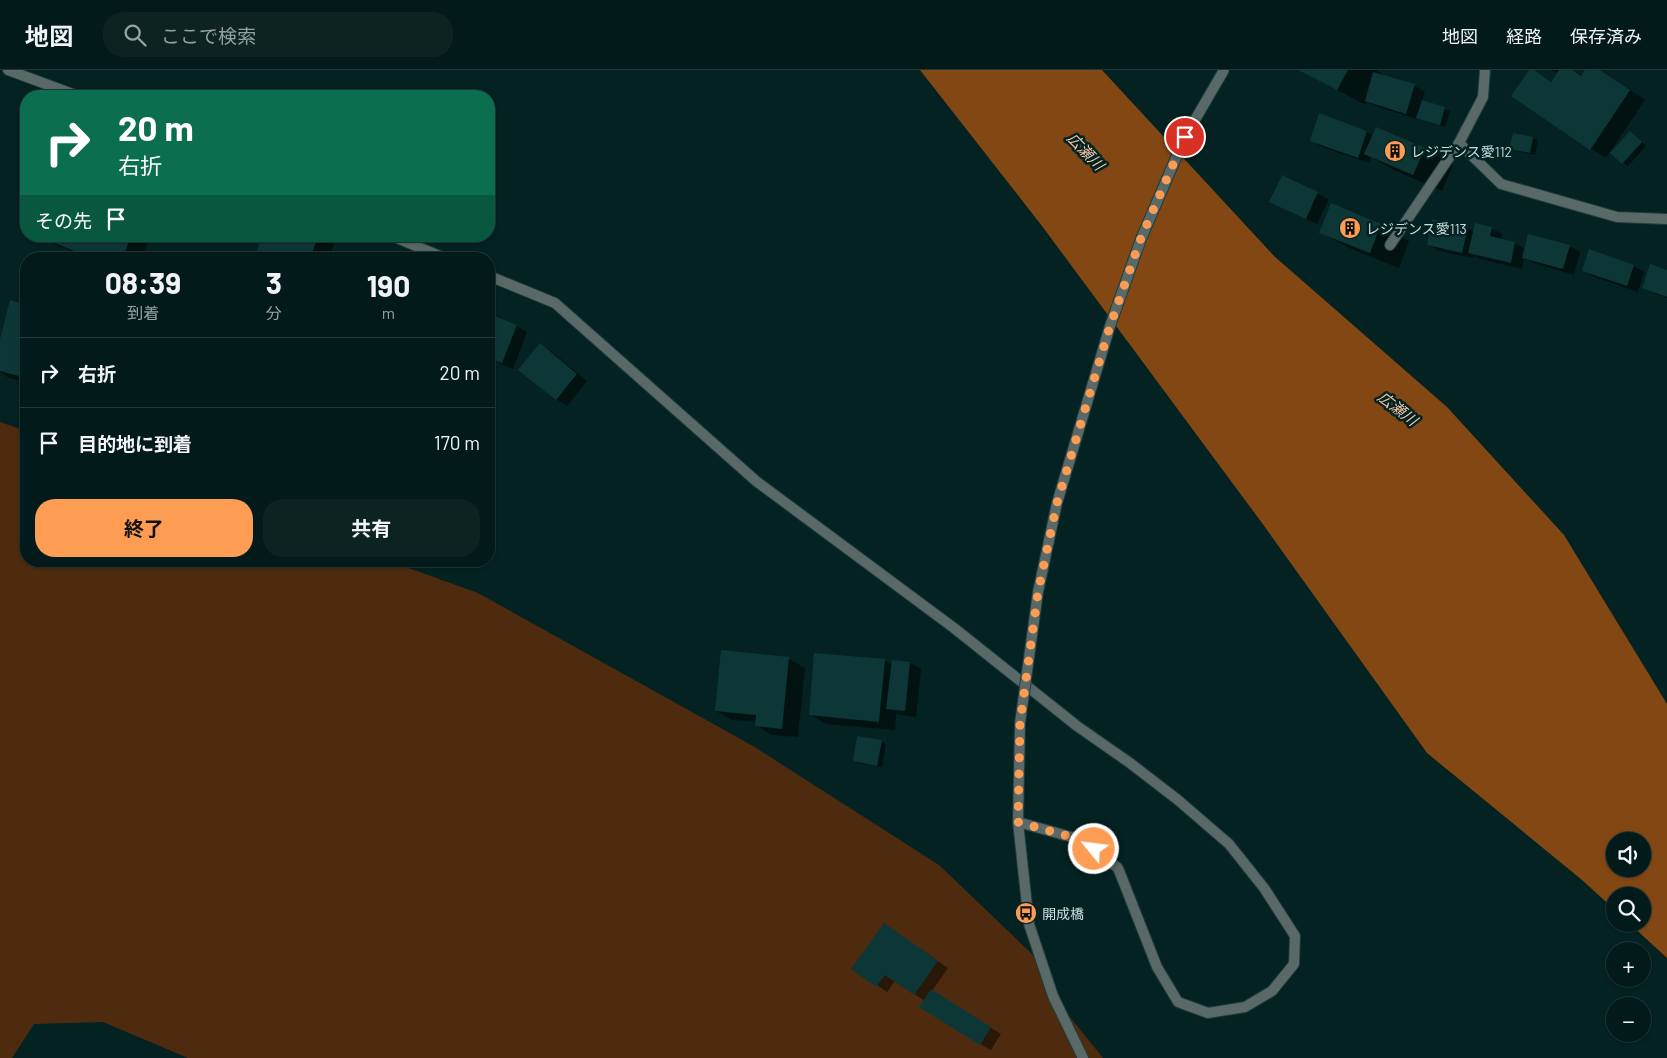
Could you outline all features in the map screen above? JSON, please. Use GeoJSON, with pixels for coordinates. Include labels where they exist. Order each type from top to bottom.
{"type":"FeatureCollection","features":[{"type":"Feature","properties":{"kind":"street"},"geometry":{"type":"LineString","coordinates":[[8,70],[62,90]]}},
{"type":"Feature","properties":{"kind":"street"},"geometry":{"type":"LineString","coordinates":[[1083,1058],[1053,996],[1029,924],[1018,822],[1020,723],[1038,592],[1057,503],[1110,326],[1141,238],[1185,137],[1224,70]]}},
{"type":"Feature","properties":{"kind":"street"},"geometry":{"type":"LineString","coordinates":[[1390,245],[1459,143],[1483,97],[1485,70]]}},
{"type":"Feature","properties":{"kind":"street"},"geometry":{"type":"LineString","coordinates":[[1459,143],[1502,184],[1617,217],[1667,219]]}},
{"type":"Feature","properties":{"kind":"street"},"geometry":{"type":"LineString","coordinates":[[406,242],[430,252]]}},
{"type":"Feature","properties":{"kind":"street"},"geometry":{"type":"LineString","coordinates":[[495,278],[555,303],[756,481],[954,628],[1077,726],[1178,800],[1229,844],[1264,888],[1295,936],[1294,964],[1272,991],[1245,1007],[1208,1013],[1178,1002],[1157,967],[1118,868],[1082,840],[1018,822]]}},
{"type":"Feature","properties":{"kind":"shaded area"},"geometry":{"type":"Polygon","coordinates":[[[0,422],[20,429],[20,567],[406,567],[478,593],[753,746],[939,865],[1032,954],[1053,996],[1103,1058],[188,1058],[103,1022],[34,1024],[12,1058],[0,1058],[0,422]]]}},
{"type":"Feature","properties":{"kind":"water","name":"広瀬川"},"geometry":{"type":"Polygon","coordinates":[[[920,70],[1102,70],[1274,256],[1447,407],[1564,535],[1667,704],[1667,958],[1639,932],[1651,932],[1651,887],[1606,887],[1606,902],[1427,753],[1262,523],[1042,226],[920,70]]]}},
{"type":"Feature","properties":{"kind":"building"},"geometry":{"type":"Polygon","coordinates":[[[1298,70],[1348,70],[1337,90],[1298,70]]]}},
{"type":"Feature","properties":{"kind":"building"},"geometry":{"type":"Polygon","coordinates":[[[1529,70],[1534,70],[1551,82],[1559,70],[1573,70],[1581,76],[1585,70],[1600,70],[1630,90],[1590,150],[1511,96],[1529,70]]]}},
{"type":"Feature","properties":{"kind":"building"},"geometry":{"type":"Polygon","coordinates":[[[1373,72],[1415,84],[1406,114],[1365,101],[1373,72]]]}},
{"type":"Feature","properties":{"kind":"building"},"geometry":{"type":"Polygon","coordinates":[[[1422,100],[1445,107],[1440,125],[1416,118],[1422,100]]]}},
{"type":"Feature","properties":{"kind":"building"},"geometry":{"type":"Polygon","coordinates":[[[1319,113],[1367,131],[1358,158],[1310,141],[1319,113]]]}},
{"type":"Feature","properties":{"kind":"building","name":"レジデンス愛112"},"geometry":{"type":"Polygon","coordinates":[[[1376,127],[1425,148],[1413,175],[1364,154],[1376,127]]]}},
{"type":"Feature","properties":{"kind":"building"},"geometry":{"type":"Polygon","coordinates":[[[1630,131],[1642,142],[1622,164],[1610,153],[1630,131]]]}},
{"type":"Feature","properties":{"kind":"building"},"geometry":{"type":"Polygon","coordinates":[[[1513,133],[1533,137],[1530,153],[1509,149],[1513,133]]]}},
{"type":"Feature","properties":{"kind":"building"},"geometry":{"type":"Polygon","coordinates":[[[1282,175],[1318,192],[1306,219],[1269,202],[1282,175]]]}},
{"type":"Feature","properties":{"kind":"building","name":"レジデンス愛113"},"geometry":{"type":"Polygon","coordinates":[[[1331,203],[1381,224],[1370,253],[1319,233],[1331,203]]]}},
{"type":"Feature","properties":{"kind":"building"},"geometry":{"type":"Polygon","coordinates":[[[1432,219],[1468,227],[1462,253],[1427,245],[1432,219]]]}},
{"type":"Feature","properties":{"kind":"building"},"geometry":{"type":"Polygon","coordinates":[[[1475,223],[1492,227],[1490,236],[1515,242],[1511,263],[1468,253],[1475,223]]]}},
{"type":"Feature","properties":{"kind":"building"},"geometry":{"type":"Polygon","coordinates":[[[1528,234],[1570,245],[1563,269],[1522,258],[1528,234]]]}},
{"type":"Feature","properties":{"kind":"building"},"geometry":{"type":"Polygon","coordinates":[[[52,242],[129,242],[125,252],[76,252],[52,242]]]}},
{"type":"Feature","properties":{"kind":"building"},"geometry":{"type":"Polygon","coordinates":[[[260,242],[316,242],[312,252],[256,252],[260,242]]]}},
{"type":"Feature","properties":{"kind":"building"},"geometry":{"type":"Polygon","coordinates":[[[1589,249],[1634,265],[1627,286],[1582,271],[1589,249]]]}},
{"type":"Feature","properties":{"kind":"building"},"geometry":{"type":"Polygon","coordinates":[[[1650,264],[1667,270],[1667,297],[1642,288],[1650,264]]]}},
{"type":"Feature","properties":{"kind":"building"},"geometry":{"type":"Polygon","coordinates":[[[10,300],[20,303],[20,376],[0,371],[0,339],[10,300]]]}},
{"type":"Feature","properties":{"kind":"building"},"geometry":{"type":"Polygon","coordinates":[[[495,316],[517,325],[502,363],[495,360],[495,316]]]}},
{"type":"Feature","properties":{"kind":"building"},"geometry":{"type":"Polygon","coordinates":[[[540,343],[577,374],[556,400],[518,370],[540,343]]]}},
{"type":"Feature","properties":{"kind":"building"},"geometry":{"type":"Polygon","coordinates":[[[721,650],[789,657],[782,729],[755,726],[756,715],[715,711],[721,650]]]}},
{"type":"Feature","properties":{"kind":"building"},"geometry":{"type":"Polygon","coordinates":[[[814,653],[885,659],[879,722],[809,715],[814,653]]]}},
{"type":"Feature","properties":{"kind":"building"},"geometry":{"type":"Polygon","coordinates":[[[892,660],[910,662],[905,711],[886,709],[892,660]]]}},
{"type":"Feature","properties":{"kind":"building"},"geometry":{"type":"Polygon","coordinates":[[[857,736],[882,740],[877,766],[853,761],[857,736]]]}},
{"type":"Feature","properties":{"kind":"building"},"geometry":{"type":"Polygon","coordinates":[[[884,923],[938,961],[914,995],[885,975],[876,987],[851,969],[884,923]]]}},
{"type":"Feature","properties":{"kind":"building"},"geometry":{"type":"Polygon","coordinates":[[[931,989],[991,1027],[980,1045],[919,1007],[931,989]]]}},
{"type":"Feature","properties":{"kind":"place","name":"レジデンス愛112"},"geometry":{"type":"Point","coordinates":[1395,151]}},
{"type":"Feature","properties":{"kind":"place","name":"レジデンス愛113"},"geometry":{"type":"Point","coordinates":[1350,228]}},
{"type":"Feature","properties":{"kind":"place","name":"開成橋"},"geometry":{"type":"Point","coordinates":[1026,913]}},
{"type":"Feature","properties":{"kind":"route"},"geometry":{"type":"LineString","coordinates":[[1094,849],[1082,840],[1018,822],[1020,723],[1038,592],[1057,503],[1110,326],[1141,238],[1185,137]]}}]}
